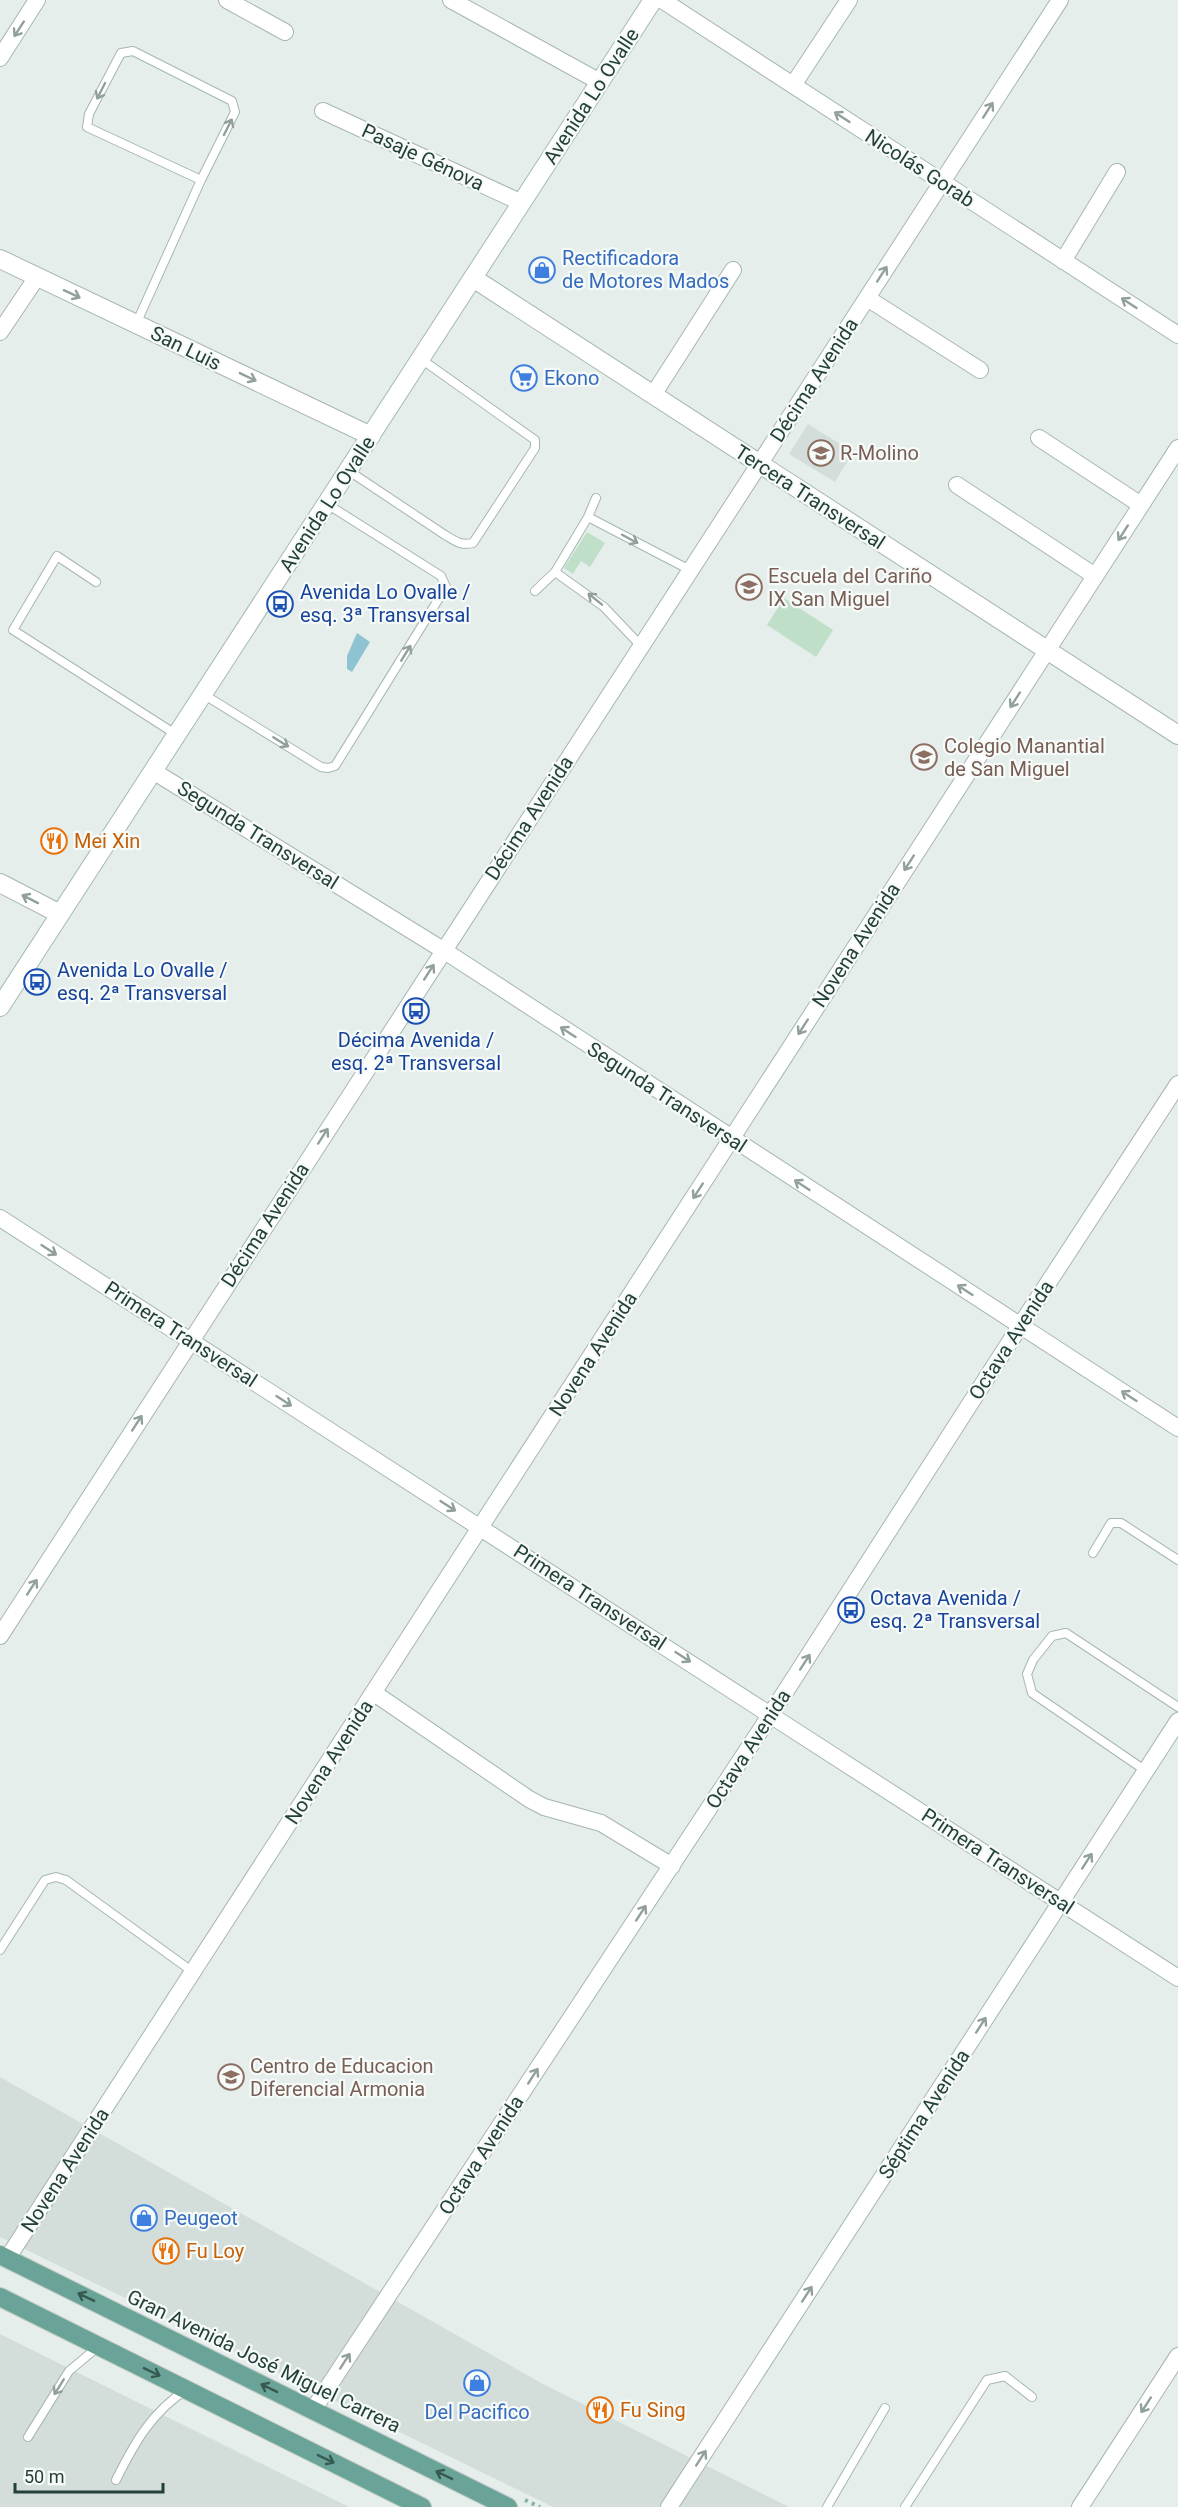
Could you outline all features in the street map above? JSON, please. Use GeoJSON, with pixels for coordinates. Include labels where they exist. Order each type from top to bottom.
{"type":"FeatureCollection","features":[{"type":"Feature","properties":{"kind":"main road","name":"Gran Avenida José Miguel Carrera"},"geometry":{"type":"LineString","coordinates":[[4,2257],[508,2507]]}},
{"type":"Feature","properties":{"kind":"main road"},"geometry":{"type":"LineString","coordinates":[[0,2297],[422,2507]]}},
{"type":"Feature","properties":{"kind":"street"},"geometry":{"type":"LineString","coordinates":[[0,58],[37,0]]}},
{"type":"Feature","properties":{"kind":"street"},"geometry":{"type":"LineString","coordinates":[[227,0],[285,32]]}},
{"type":"Feature","properties":{"kind":"street"},"geometry":{"type":"LineString","coordinates":[[451,0],[600,82]]}},
{"type":"Feature","properties":{"kind":"street","name":"Avenida Lo Ovalle"},"geometry":{"type":"LineString","coordinates":[[0,1007],[653,0]]}},
{"type":"Feature","properties":{"kind":"street","name":"Nicolás Gorab"},"geometry":{"type":"LineString","coordinates":[[662,0],[1178,335]]}},
{"type":"Feature","properties":{"kind":"street"},"geometry":{"type":"LineString","coordinates":[[793,85],[849,0]]}},
{"type":"Feature","properties":{"kind":"street","name":"Décima Avenida"},"geometry":{"type":"LineString","coordinates":[[0,1636],[1060,0]]}},
{"type":"Feature","properties":{"kind":"street","name":"Pasaje Génova"},"geometry":{"type":"LineString","coordinates":[[323,111],[522,203]]}},
{"type":"Feature","properties":{"kind":"street"},"geometry":{"type":"LineString","coordinates":[[1063,261],[1117,172]]}},
{"type":"Feature","properties":{"kind":"street","name":"San Luis"},"geometry":{"type":"LineString","coordinates":[[0,259],[371,436]]}},
{"type":"Feature","properties":{"kind":"street"},"geometry":{"type":"LineString","coordinates":[[653,395],[734,270]]}},
{"type":"Feature","properties":{"kind":"street"},"geometry":{"type":"LineString","coordinates":[[0,332],[37,277]]}},
{"type":"Feature","properties":{"kind":"street","name":"Tercera Transversal"},"geometry":{"type":"LineString","coordinates":[[473,278],[1178,735]]}},
{"type":"Feature","properties":{"kind":"street"},"geometry":{"type":"LineString","coordinates":[[867,298],[980,370]]}},
{"type":"Feature","properties":{"kind":"street"},"geometry":{"type":"LineString","coordinates":[[1039,438],[1141,505]]}},
{"type":"Feature","properties":{"kind":"street","name":"Novena Avenida"},"geometry":{"type":"LineString","coordinates":[[4,2257],[374,1694],[1178,448]]}},
{"type":"Feature","properties":{"kind":"street"},"geometry":{"type":"LineString","coordinates":[[957,485],[1095,576]]}},
{"type":"Feature","properties":{"kind":"street","name":"Segunda Transversal"},"geometry":{"type":"LineString","coordinates":[[153,771],[443,950],[1178,1428]]}},
{"type":"Feature","properties":{"kind":"street"},"geometry":{"type":"LineString","coordinates":[[0,884],[60,914]]}},
{"type":"Feature","properties":{"kind":"street","name":"Octava Avenida"},"geometry":{"type":"LineString","coordinates":[[313,2410],[672,1866],[1178,1084]]}},
{"type":"Feature","properties":{"kind":"street","name":"Primera Transversal"},"geometry":{"type":"LineString","coordinates":[[0,1218],[1178,1978]]}},
{"type":"Feature","properties":{"kind":"street"},"geometry":{"type":"LineString","coordinates":[[374,1694],[528,1799],[544,1807],[602,1823],[672,1866]]}},
{"type":"Feature","properties":{"kind":"street","name":"Séptima Avenida"},"geometry":{"type":"LineString","coordinates":[[669,2507],[1178,1721]]}},
{"type":"Feature","properties":{"kind":"street"},"geometry":{"type":"LineString","coordinates":[[1080,2507],[1178,2356]]}},
{"type":"Feature","properties":{"kind":"lane"},"geometry":{"type":"LineString","coordinates":[[136,324],[201,180],[235,112],[232,101],[133,51],[121,53],[89,114],[87,127],[201,180]]}},
{"type":"Feature","properties":{"kind":"lane"},"geometry":{"type":"LineString","coordinates":[[349,471],[452,539],[466,544],[474,543],[535,448],[535,440],[421,359]]}},
{"type":"Feature","properties":{"kind":"lane"},"geometry":{"type":"LineString","coordinates":[[535,591],[555,572],[588,517],[596,498]]}},
{"type":"Feature","properties":{"kind":"lane"},"geometry":{"type":"LineString","coordinates":[[203,694],[324,768],[335,766],[446,587],[441,576],[327,504]]}},
{"type":"Feature","properties":{"kind":"lane"},"geometry":{"type":"LineString","coordinates":[[588,517],[690,570]]}},
{"type":"Feature","properties":{"kind":"lane"},"geometry":{"type":"LineString","coordinates":[[96,582],[57,556],[13,630],[177,735]]}},
{"type":"Feature","properties":{"kind":"lane"},"geometry":{"type":"LineString","coordinates":[[555,572],[604,607],[641,646]]}},
{"type":"Feature","properties":{"kind":"lane"},"geometry":{"type":"LineString","coordinates":[[1093,1553],[1111,1523],[1120,1523],[1178,1560]]}},
{"type":"Feature","properties":{"kind":"lane"},"geometry":{"type":"LineString","coordinates":[[1146,1771],[1032,1693],[1027,1674],[1033,1660],[1052,1636],[1066,1633],[1178,1707]]}},
{"type":"Feature","properties":{"kind":"lane"},"geometry":{"type":"LineString","coordinates":[[0,1950],[45,1880],[56,1877],[66,1880],[193,1972]]}},
{"type":"Feature","properties":{"kind":"lane"},"geometry":{"type":"LineString","coordinates":[[28,2437],[69,2371],[99,2346]]}},
{"type":"Feature","properties":{"kind":"lane"},"geometry":{"type":"LineString","coordinates":[[904,2507],[987,2380],[1005,2376],[1032,2397]]}},
{"type":"Feature","properties":{"kind":"lane"},"geometry":{"type":"LineString","coordinates":[[116,2480],[145,2429],[167,2402],[187,2389]]}},
{"type":"Feature","properties":{"kind":"lane"},"geometry":{"type":"LineString","coordinates":[[827,2507],[885,2408]]}},
{"type":"Feature","properties":{"kind":"shaded area","name":"R-Molino"},"geometry":{"type":"Polygon","coordinates":[[[808,424],[853,452],[835,482],[789,454],[808,424]]]}},
{"type":"Feature","properties":{"kind":"shaded area"},"geometry":{"type":"Polygon","coordinates":[[[0,2077],[543,2384],[789,2507],[553,2507],[0,2237],[0,2077]]]}},
{"type":"Feature","properties":{"kind":"shaded area"},"geometry":{"type":"Polygon","coordinates":[[[0,2334],[349,2507],[0,2507],[0,2334]]]}},
{"type":"Feature","properties":{"kind":"green space"},"geometry":{"type":"Polygon","coordinates":[[[587,532],[605,543],[590,567],[581,561],[573,574],[564,568],[587,532]]]}},
{"type":"Feature","properties":{"kind":"green space"},"geometry":{"type":"Polygon","coordinates":[[[784,598],[833,630],[816,657],[767,625],[784,598]]]}},
{"type":"Feature","properties":{"kind":"water"},"geometry":{"type":"Polygon","coordinates":[[[357,633],[370,642],[352,672],[347,669],[347,656],[357,633]]]}},
{"type":"Feature","properties":{"kind":"place","name":"Rectificadora de Motores Mados"},"geometry":{"type":"Point","coordinates":[542,270]}},
{"type":"Feature","properties":{"kind":"place","name":"Ekono"},"geometry":{"type":"Point","coordinates":[524,378]}},
{"type":"Feature","properties":{"kind":"place","name":"R-Molino"},"geometry":{"type":"Point","coordinates":[821,453]}},
{"type":"Feature","properties":{"kind":"place","name":"Escuela del Cariño IX San Miguel"},"geometry":{"type":"Point","coordinates":[749,587]}},
{"type":"Feature","properties":{"kind":"place","name":"Avenida Lo Ovalle / esq. 3ª Transversal"},"geometry":{"type":"Point","coordinates":[280,604]}},
{"type":"Feature","properties":{"kind":"place","name":"Colegio Manantial de San Miguel"},"geometry":{"type":"Point","coordinates":[924,757]}},
{"type":"Feature","properties":{"kind":"place","name":"Mei Xin"},"geometry":{"type":"Point","coordinates":[54,841]}},
{"type":"Feature","properties":{"kind":"place","name":"Avenida Lo Ovalle / esq. 2ª Transversal"},"geometry":{"type":"Point","coordinates":[37,982]}},
{"type":"Feature","properties":{"kind":"place","name":"Décima Avenida / esq. 2ª Transversal"},"geometry":{"type":"Point","coordinates":[416,1011]}},
{"type":"Feature","properties":{"kind":"place","name":"Octava Avenida / esq. 2ª Transversal"},"geometry":{"type":"Point","coordinates":[851,1610]}},
{"type":"Feature","properties":{"kind":"place","name":"Centro de Educacion Diferencial Armonia"},"geometry":{"type":"Point","coordinates":[231,2077]}},
{"type":"Feature","properties":{"kind":"place","name":"Peugeot"},"geometry":{"type":"Point","coordinates":[144,2218]}},
{"type":"Feature","properties":{"kind":"place","name":"Fu Loy"},"geometry":{"type":"Point","coordinates":[166,2251]}},
{"type":"Feature","properties":{"kind":"place","name":"Del Pacifico"},"geometry":{"type":"Point","coordinates":[477,2383]}},
{"type":"Feature","properties":{"kind":"place","name":"Fu Sing"},"geometry":{"type":"Point","coordinates":[600,2410]}}]}
